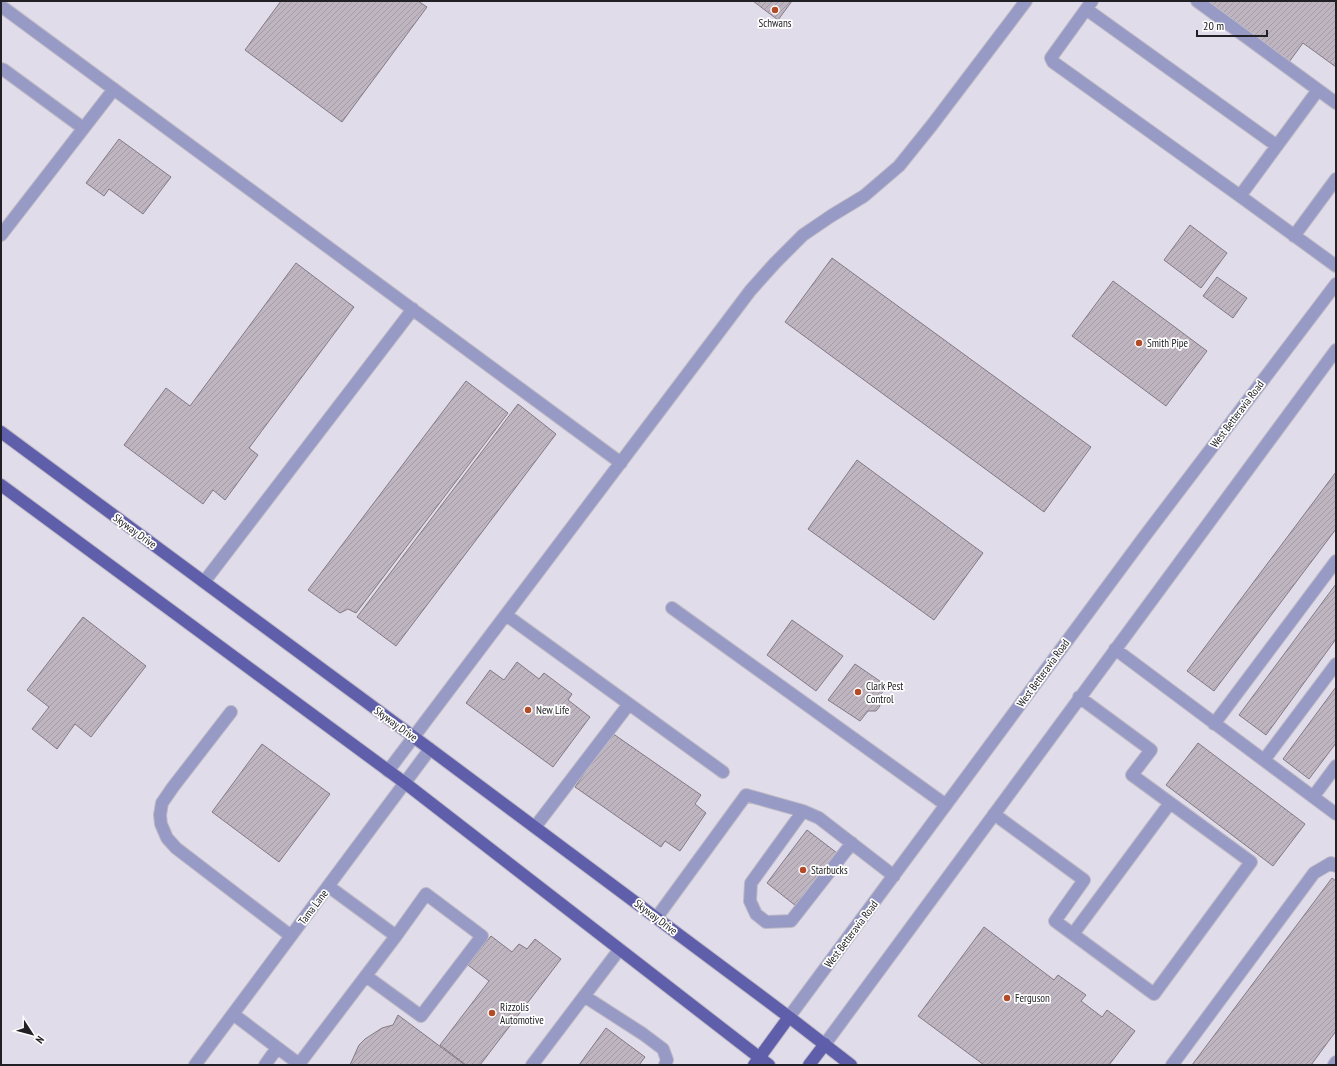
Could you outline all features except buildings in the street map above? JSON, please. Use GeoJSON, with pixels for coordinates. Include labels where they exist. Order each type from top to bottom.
{"type":"FeatureCollection","features":[{"type":"Feature","properties":{"kind":"main road","name":"Skyway Drive"},"geometry":{"type":"LineString","coordinates":[[1,432],[535,827],[851,1065]]}},
{"type":"Feature","properties":{"kind":"main road"},"geometry":{"type":"LineString","coordinates":[[1,485],[405,783],[619,950],[760,1063]]}},
{"type":"Feature","properties":{"kind":"main road","name":"West Betteravia Road"},"geometry":{"type":"LineString","coordinates":[[760,1063],[789,1017]]}},
{"type":"Feature","properties":{"kind":"main road"},"geometry":{"type":"LineString","coordinates":[[809,1065],[825,1044]]}},
{"type":"Feature","properties":{"kind":"street"},"geometry":{"type":"LineString","coordinates":[[388,771],[755,285],[803,235],[864,196],[899,166],[1026,1]]}},
{"type":"Feature","properties":{"kind":"street"},"geometry":{"type":"LineString","coordinates":[[1196,1],[1336,103]]}},
{"type":"Feature","properties":{"kind":"street"},"geometry":{"type":"LineString","coordinates":[[1277,146],[1089,5],[1051,58],[1052,62],[1336,266]]}},
{"type":"Feature","properties":{"kind":"street"},"geometry":{"type":"LineString","coordinates":[[1,6],[621,463]]}},
{"type":"Feature","properties":{"kind":"street"},"geometry":{"type":"LineString","coordinates":[[1,69],[84,128]]}},
{"type":"Feature","properties":{"kind":"street"},"geometry":{"type":"LineString","coordinates":[[3,228],[114,89]]}},
{"type":"Feature","properties":{"kind":"street"},"geometry":{"type":"LineString","coordinates":[[1240,196],[1318,90]]}},
{"type":"Feature","properties":{"kind":"street"},"geometry":{"type":"LineString","coordinates":[[1294,236],[1336,179]]}},
{"type":"Feature","properties":{"kind":"street","name":"West Betteravia Road"},"geometry":{"type":"LineString","coordinates":[[789,1017],[1144,537],[1336,284]]}},
{"type":"Feature","properties":{"kind":"street"},"geometry":{"type":"LineString","coordinates":[[204,582],[413,309]]}},
{"type":"Feature","properties":{"kind":"street"},"geometry":{"type":"LineString","coordinates":[[825,1044],[1336,350]]}},
{"type":"Feature","properties":{"kind":"street"},"geometry":{"type":"LineString","coordinates":[[1214,724],[1336,561]]}},
{"type":"Feature","properties":{"kind":"street"},"geometry":{"type":"LineString","coordinates":[[672,608],[946,805]]}},
{"type":"Feature","properties":{"kind":"street"},"geometry":{"type":"LineString","coordinates":[[506,615],[723,772]]}},
{"type":"Feature","properties":{"kind":"street"},"geometry":{"type":"LineString","coordinates":[[1115,649],[1336,814]]}},
{"type":"Feature","properties":{"kind":"street"},"geometry":{"type":"LineString","coordinates":[[1264,760],[1336,664]]}},
{"type":"Feature","properties":{"kind":"street"},"geometry":{"type":"LineString","coordinates":[[994,814],[1084,880],[1055,921],[1154,994],[1251,862],[1132,775],[1151,750],[1079,698]]}},
{"type":"Feature","properties":{"kind":"street"},"geometry":{"type":"LineString","coordinates":[[535,827],[629,704]]}},
{"type":"Feature","properties":{"kind":"street"},"geometry":{"type":"LineString","coordinates":[[231,712],[162,803],[160,815],[161,824],[167,838],[176,848],[291,936]]}},
{"type":"Feature","properties":{"kind":"street","name":"Tama Lane"},"geometry":{"type":"LineString","coordinates":[[195,1065],[430,749]]}},
{"type":"Feature","properties":{"kind":"street"},"geometry":{"type":"LineString","coordinates":[[1313,797],[1336,766]]}},
{"type":"Feature","properties":{"kind":"street"},"geometry":{"type":"LineString","coordinates":[[657,918],[746,795],[803,811],[819,818],[894,876]]}},
{"type":"Feature","properties":{"kind":"street"},"geometry":{"type":"LineString","coordinates":[[1073,934],[1170,803]]}},
{"type":"Feature","properties":{"kind":"street"},"geometry":{"type":"LineString","coordinates":[[803,811],[751,883],[750,901],[756,914],[766,922],[791,921],[852,843]]}},
{"type":"Feature","properties":{"kind":"street"},"geometry":{"type":"LineString","coordinates":[[1172,1065],[1314,873],[1331,863],[1336,866]]}},
{"type":"Feature","properties":{"kind":"street"},"geometry":{"type":"LineString","coordinates":[[328,886],[396,936]]}},
{"type":"Feature","properties":{"kind":"street"},"geometry":{"type":"LineString","coordinates":[[233,1014],[299,1065],[426,894],[482,936],[421,1016],[366,976]]}},
{"type":"Feature","properties":{"kind":"street"},"geometry":{"type":"LineString","coordinates":[[532,1065],[619,950]]}},
{"type":"Feature","properties":{"kind":"street"},"geometry":{"type":"LineString","coordinates":[[584,996],[663,1048],[667,1060],[666,1065]]}},
{"type":"Feature","properties":{"kind":"street"},"geometry":{"type":"LineString","coordinates":[[265,1065],[278,1048]]}},
{"type":"Feature","properties":{"kind":"place","name":"Schwans"},"geometry":{"type":"Point","coordinates":[775,10]}},
{"type":"Feature","properties":{"kind":"place","name":"Smith Pipe"},"geometry":{"type":"Point","coordinates":[1139,343]}},
{"type":"Feature","properties":{"kind":"place","name":"Clark Pest Control"},"geometry":{"type":"Point","coordinates":[858,692]}},
{"type":"Feature","properties":{"kind":"place","name":"New Life"},"geometry":{"type":"Point","coordinates":[528,710]}},
{"type":"Feature","properties":{"kind":"place","name":"Starbucks"},"geometry":{"type":"Point","coordinates":[803,870]}},
{"type":"Feature","properties":{"kind":"place","name":"Ferguson"},"geometry":{"type":"Point","coordinates":[1007,998]}},
{"type":"Feature","properties":{"kind":"place","name":"Rizzolis Automotive"},"geometry":{"type":"Point","coordinates":[492,1013]}}]}
